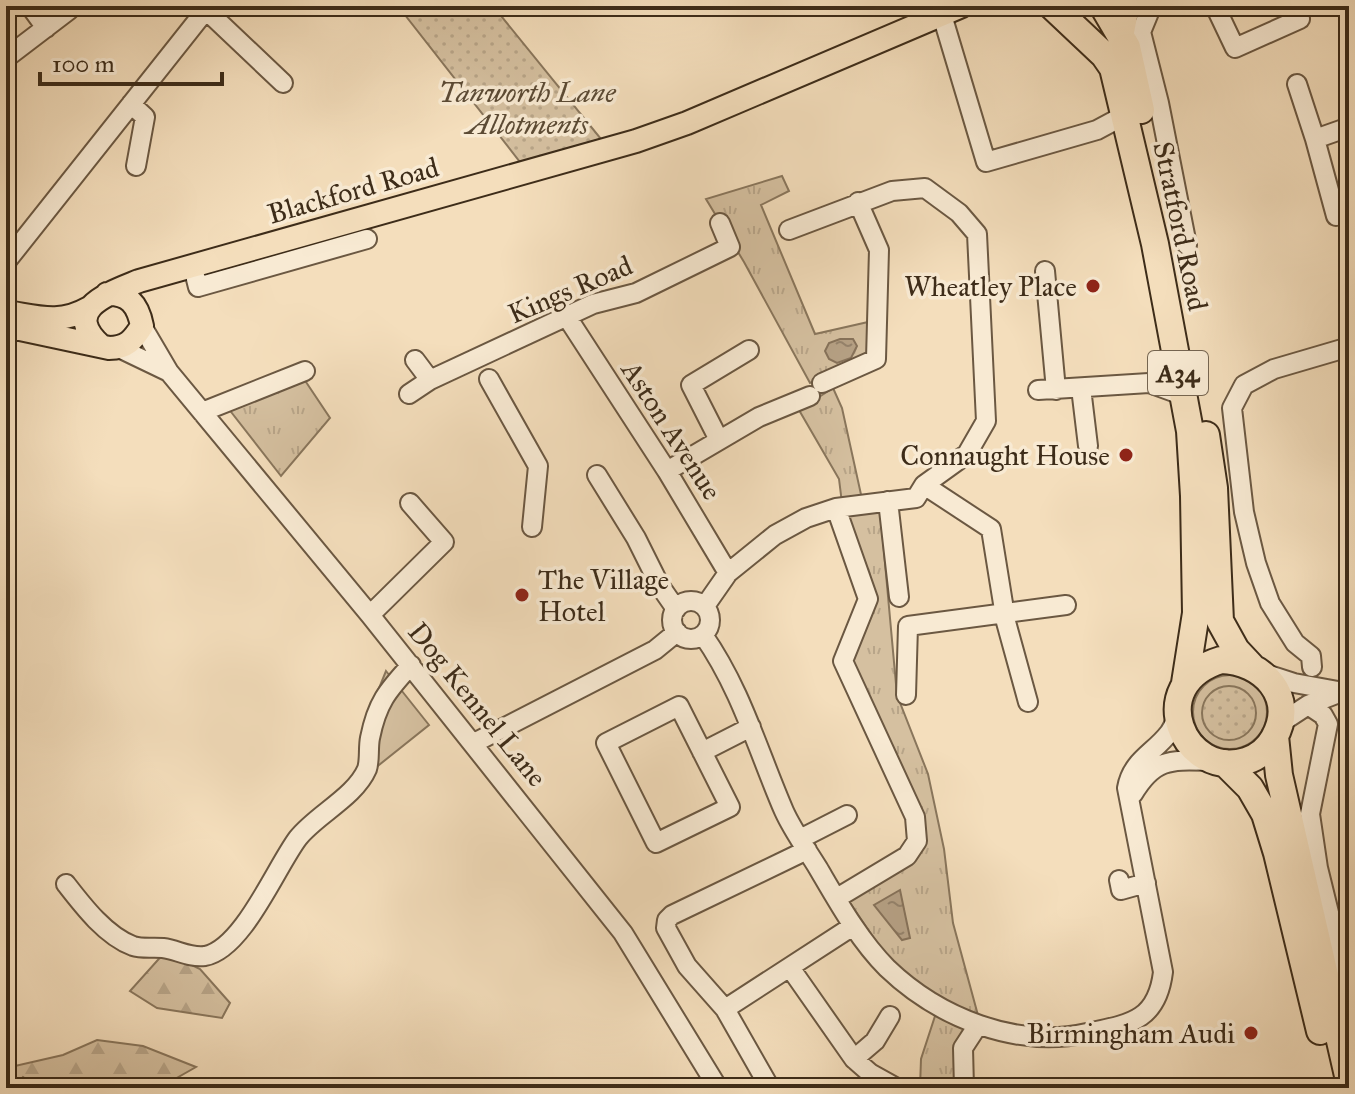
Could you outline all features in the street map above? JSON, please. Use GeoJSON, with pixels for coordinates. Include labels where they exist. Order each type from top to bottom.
{"type":"FeatureCollection","features":[{"type":"Feature","properties":{"kind":"highway","name":"A34"},"geometry":{"type":"LineString","coordinates":[[1052,8],[1078,16],[1095,6]]}},
{"type":"Feature","properties":{"kind":"highway","name":"Stratford Road"},"geometry":{"type":"LineString","coordinates":[[1103,6],[1122,37],[1132,62],[1196,374],[1214,488],[1220,621],[1236,650],[1257,670]]}},
{"type":"Feature","properties":{"kind":"highway","name":"Stratford Road"},"geometry":{"type":"LineString","coordinates":[[1052,8],[1104,55],[1113,68],[1155,244],[1190,431],[1196,613],[1185,683]]}},
{"type":"Feature","properties":{"kind":"highway"},"geometry":{"type":"LineString","coordinates":[[1185,683],[1209,664],[1221,660],[1257,670]]}},
{"type":"Feature","properties":{"kind":"highway","name":"A34"},"geometry":{"type":"LineString","coordinates":[[1257,670],[1279,698],[1279,775],[1349,1080]]}},
{"type":"Feature","properties":{"kind":"highway","name":"A34"},"geometry":{"type":"LineString","coordinates":[[1178,716],[1179,694],[1185,683]]}},
{"type":"Feature","properties":{"kind":"highway"},"geometry":{"type":"LineString","coordinates":[[1178,716],[1190,743],[1201,755],[1220,762],[1238,763],[1253,759],[1267,748],[1277,730]]}},
{"type":"Feature","properties":{"kind":"highway"},"geometry":{"type":"LineString","coordinates":[[1220,762],[1250,788],[1265,814],[1334,1088]]}},
{"type":"Feature","properties":{"kind":"main road"},"geometry":{"type":"LineString","coordinates":[[1122,37],[1128,6]]}},
{"type":"Feature","properties":{"kind":"main road","name":"Blackford Road"},"geometry":{"type":"LineString","coordinates":[[6,312],[60,319],[71,317],[98,301],[162,274],[357,235],[687,123],[952,10]]}},
{"type":"Feature","properties":{"kind":"main road"},"geometry":{"type":"LineString","coordinates":[[6,329],[110,347],[133,340],[150,286],[162,274]]}},
{"type":"Feature","properties":{"kind":"main road"},"geometry":{"type":"LineString","coordinates":[[110,347],[88,331],[86,316],[98,301],[127,297],[140,317]]}},
{"type":"Feature","properties":{"kind":"street"},"geometry":{"type":"LineString","coordinates":[[30,6],[46,28]]}},
{"type":"Feature","properties":{"kind":"street"},"geometry":{"type":"LineString","coordinates":[[1155,6],[1150,10],[1141,32],[1159,103],[1187,245]]}},
{"type":"Feature","properties":{"kind":"street"},"geometry":{"type":"LineString","coordinates":[[1215,6],[1235,48],[1300,19]]}},
{"type":"Feature","properties":{"kind":"street"},"geometry":{"type":"LineString","coordinates":[[6,262],[208,8],[283,83]]}},
{"type":"Feature","properties":{"kind":"street"},"geometry":{"type":"LineString","coordinates":[[6,58],[69,10]]}},
{"type":"Feature","properties":{"kind":"street"},"geometry":{"type":"LineString","coordinates":[[952,10],[986,162],[1097,130],[1125,115]]}},
{"type":"Feature","properties":{"kind":"street"},"geometry":{"type":"LineString","coordinates":[[1297,84],[1336,216]]}},
{"type":"Feature","properties":{"kind":"street"},"geometry":{"type":"LineString","coordinates":[[131,104],[145,117],[136,166]]}},
{"type":"Feature","properties":{"kind":"street"},"geometry":{"type":"LineString","coordinates":[[1315,139],[1349,127]]}},
{"type":"Feature","properties":{"kind":"street"},"geometry":{"type":"LineString","coordinates":[[705,606],[728,573],[775,535],[806,518],[836,508],[916,498],[924,485],[967,454],[986,421],[977,234],[959,213],[925,188],[892,191],[789,230]]}},
{"type":"Feature","properties":{"kind":"street"},"geometry":{"type":"LineString","coordinates":[[667,471],[759,417],[876,359],[879,250],[858,202]]}},
{"type":"Feature","properties":{"kind":"street","name":"Kings Road"},"geometry":{"type":"LineString","coordinates":[[409,394],[430,380],[593,304],[636,293],[734,254],[720,223]]}},
{"type":"Feature","properties":{"kind":"street"},"geometry":{"type":"LineString","coordinates":[[196,279],[198,287],[357,235]]}},
{"type":"Feature","properties":{"kind":"street"},"geometry":{"type":"LineString","coordinates":[[1045,271],[1047,390],[1149,383],[1182,395]]}},
{"type":"Feature","properties":{"kind":"street","name":"Dog Kennel Lane"},"geometry":{"type":"LineString","coordinates":[[140,317],[169,372],[411,665],[623,933],[718,1088]]}},
{"type":"Feature","properties":{"kind":"street","name":"Aston Avenue"},"geometry":{"type":"LineString","coordinates":[[567,317],[667,471],[728,573]]}},
{"type":"Feature","properties":{"kind":"street","name":"Dog Kennel Lane"},"geometry":{"type":"LineString","coordinates":[[110,347],[169,372]]}},
{"type":"Feature","properties":{"kind":"street"},"geometry":{"type":"LineString","coordinates":[[1312,667],[1311,656],[1290,649],[1265,590],[1239,481],[1232,408],[1244,385],[1274,369],[1349,347]]}},
{"type":"Feature","properties":{"kind":"street"},"geometry":{"type":"LineString","coordinates":[[719,440],[691,385],[749,350]]}},
{"type":"Feature","properties":{"kind":"street"},"geometry":{"type":"LineString","coordinates":[[1149,383],[1174,352]]}},
{"type":"Feature","properties":{"kind":"street"},"geometry":{"type":"LineString","coordinates":[[415,360],[430,380]]}},
{"type":"Feature","properties":{"kind":"street"},"geometry":{"type":"LineString","coordinates":[[202,412],[305,371]]}},
{"type":"Feature","properties":{"kind":"street"},"geometry":{"type":"LineString","coordinates":[[489,379],[538,466],[532,527]]}},
{"type":"Feature","properties":{"kind":"street"},"geometry":{"type":"LineString","coordinates":[[1081,388],[1088,446]]}},
{"type":"Feature","properties":{"kind":"street"},"geometry":{"type":"LineString","coordinates":[[597,475],[676,609]]}},
{"type":"Feature","properties":{"kind":"street"},"geometry":{"type":"LineString","coordinates":[[1214,488],[1239,481]]}},
{"type":"Feature","properties":{"kind":"street"},"geometry":{"type":"LineString","coordinates":[[924,485],[991,529],[1004,613],[1028,702]]}},
{"type":"Feature","properties":{"kind":"street"},"geometry":{"type":"LineString","coordinates":[[888,501],[899,597]]}},
{"type":"Feature","properties":{"kind":"street"},"geometry":{"type":"LineString","coordinates":[[370,615],[444,542],[410,503]]}},
{"type":"Feature","properties":{"kind":"street"},"geometry":{"type":"LineString","coordinates":[[836,508],[868,599],[843,661],[915,817],[917,841],[907,856],[837,898]]}},
{"type":"Feature","properties":{"kind":"street"},"geometry":{"type":"LineString","coordinates":[[691,601],[705,606],[710,620],[703,635],[692,639],[677,632],[673,620],[676,609],[691,601]]}},
{"type":"Feature","properties":{"kind":"street"},"geometry":{"type":"LineString","coordinates":[[906,695],[908,626],[1066,605]]}},
{"type":"Feature","properties":{"kind":"street"},"geometry":{"type":"LineString","coordinates":[[474,743],[655,650],[677,632]]}},
{"type":"Feature","properties":{"kind":"street"},"geometry":{"type":"LineString","coordinates":[[703,635],[731,681],[785,814],[853,926],[886,966],[916,992],[948,1012],[978,1025],[1046,1038],[1074,1036],[1142,1018],[1159,996],[1163,972],[1129,800],[1130,774],[1140,760],[1169,733],[1178,716]]}},
{"type":"Feature","properties":{"kind":"street"},"geometry":{"type":"LineString","coordinates":[[66,884],[100,923],[120,940],[135,947],[167,949],[182,956],[214,953],[247,923],[299,836],[349,792],[367,769],[377,712],[386,692],[411,665]]}},
{"type":"Feature","properties":{"kind":"street"},"geometry":{"type":"LineString","coordinates":[[1257,670],[1294,683],[1344,690]]}},
{"type":"Feature","properties":{"kind":"street"},"geometry":{"type":"LineString","coordinates":[[1277,730],[1308,705],[1344,690]]}},
{"type":"Feature","properties":{"kind":"street"},"geometry":{"type":"LineString","coordinates":[[1308,705],[1323,715],[1328,724],[1310,814],[1318,868],[1348,986]]}},
{"type":"Feature","properties":{"kind":"street"},"geometry":{"type":"LineString","coordinates":[[679,706],[702,752],[730,807],[656,843],[606,743],[679,706]]}},
{"type":"Feature","properties":{"kind":"street"},"geometry":{"type":"LineString","coordinates":[[702,752],[751,727]]}},
{"type":"Feature","properties":{"kind":"street"},"geometry":{"type":"LineString","coordinates":[[1129,800],[1143,777],[1165,762],[1220,762]]}},
{"type":"Feature","properties":{"kind":"street"},"geometry":{"type":"LineString","coordinates":[[770,1088],[725,1009],[681,957],[666,928],[667,920],[804,844],[847,815]]}},
{"type":"Feature","properties":{"kind":"street"},"geometry":{"type":"LineString","coordinates":[[1119,880],[1121,890],[1146,883]]}},
{"type":"Feature","properties":{"kind":"street"},"geometry":{"type":"LineString","coordinates":[[725,1009],[853,926]]}},
{"type":"Feature","properties":{"kind":"street"},"geometry":{"type":"LineString","coordinates":[[791,969],[854,1059],[870,1073],[897,1088]]}},
{"type":"Feature","properties":{"kind":"street"},"geometry":{"type":"LineString","coordinates":[[854,1059],[875,1041],[890,1016]]}},
{"type":"Feature","properties":{"kind":"street"},"geometry":{"type":"LineString","coordinates":[[964,1088],[963,1048],[978,1025]]}},
{"type":"Feature","properties":{"kind":"green space","name":"Tanworth Lane Allotments"},"geometry":{"type":"Polygon","coordinates":[[[398,6],[493,6],[601,139],[520,162],[398,6]]]}},
{"type":"Feature","properties":{"kind":"green space"},"geometry":{"type":"Polygon","coordinates":[[[782,176],[789,191],[761,205],[815,334],[868,322],[871,355],[810,383],[706,199],[782,176]]]}},
{"type":"Feature","properties":{"kind":"green space"},"geometry":{"type":"Polygon","coordinates":[[[304,379],[330,418],[281,476],[228,408],[304,379]]]}},
{"type":"Feature","properties":{"kind":"green space"},"geometry":{"type":"Polygon","coordinates":[[[833,388],[842,408],[862,499],[842,503],[839,479],[799,410],[833,388]]]}},
{"type":"Feature","properties":{"kind":"green space"},"geometry":{"type":"Polygon","coordinates":[[[880,508],[897,695],[928,774],[944,849],[953,923],[979,1019],[948,1006],[888,959],[848,900],[895,874],[910,860],[921,821],[849,660],[872,599],[842,514],[880,508]]]}},
{"type":"Feature","properties":{"kind":"green space"},"geometry":{"type":"Polygon","coordinates":[[[386,671],[429,725],[374,769],[358,769],[364,725],[386,671]]]}},
{"type":"Feature","properties":{"kind":"green space"},"geometry":{"type":"Polygon","coordinates":[[[1223,675],[1237,675],[1251,681],[1261,691],[1267,712],[1265,726],[1251,743],[1237,749],[1223,749],[1209,743],[1199,733],[1193,719],[1193,705],[1199,691],[1209,681],[1223,675]]]}},
{"type":"Feature","properties":{"kind":"green space"},"geometry":{"type":"Polygon","coordinates":[[[1229,686],[1248,694],[1256,713],[1248,732],[1229,740],[1210,732],[1202,713],[1210,694],[1229,686]]]}},
{"type":"Feature","properties":{"kind":"green space"},"geometry":{"type":"Polygon","coordinates":[[[165,952],[200,969],[230,1003],[222,1018],[157,1008],[130,991],[165,952]]]}},
{"type":"Feature","properties":{"kind":"green space"},"geometry":{"type":"Polygon","coordinates":[[[936,1013],[970,1027],[959,1088],[920,1088],[921,1059],[936,1013]]]}},
{"type":"Feature","properties":{"kind":"green space"},"geometry":{"type":"Polygon","coordinates":[[[97,1040],[143,1046],[196,1067],[159,1088],[40,1088],[23,1077],[13,1088],[6,1088],[6,1068],[63,1055],[97,1040]]]}},
{"type":"Feature","properties":{"kind":"water"},"geometry":{"type":"Polygon","coordinates":[[[853,339],[857,346],[851,358],[837,363],[829,359],[825,351],[829,343],[853,339]]]}},
{"type":"Feature","properties":{"kind":"water"},"geometry":{"type":"Polygon","coordinates":[[[900,890],[910,938],[902,940],[874,905],[900,890]]]}},
{"type":"Feature","properties":{"kind":"place","name":"Wheatley Place"},"geometry":{"type":"Point","coordinates":[1093,286]}},
{"type":"Feature","properties":{"kind":"place","name":"Connaught House"},"geometry":{"type":"Point","coordinates":[1126,455]}},
{"type":"Feature","properties":{"kind":"place","name":"The Village Hotel"},"geometry":{"type":"Point","coordinates":[522,595]}},
{"type":"Feature","properties":{"kind":"place","name":"Birmingham Audi"},"geometry":{"type":"Point","coordinates":[1251,1033]}}]}
